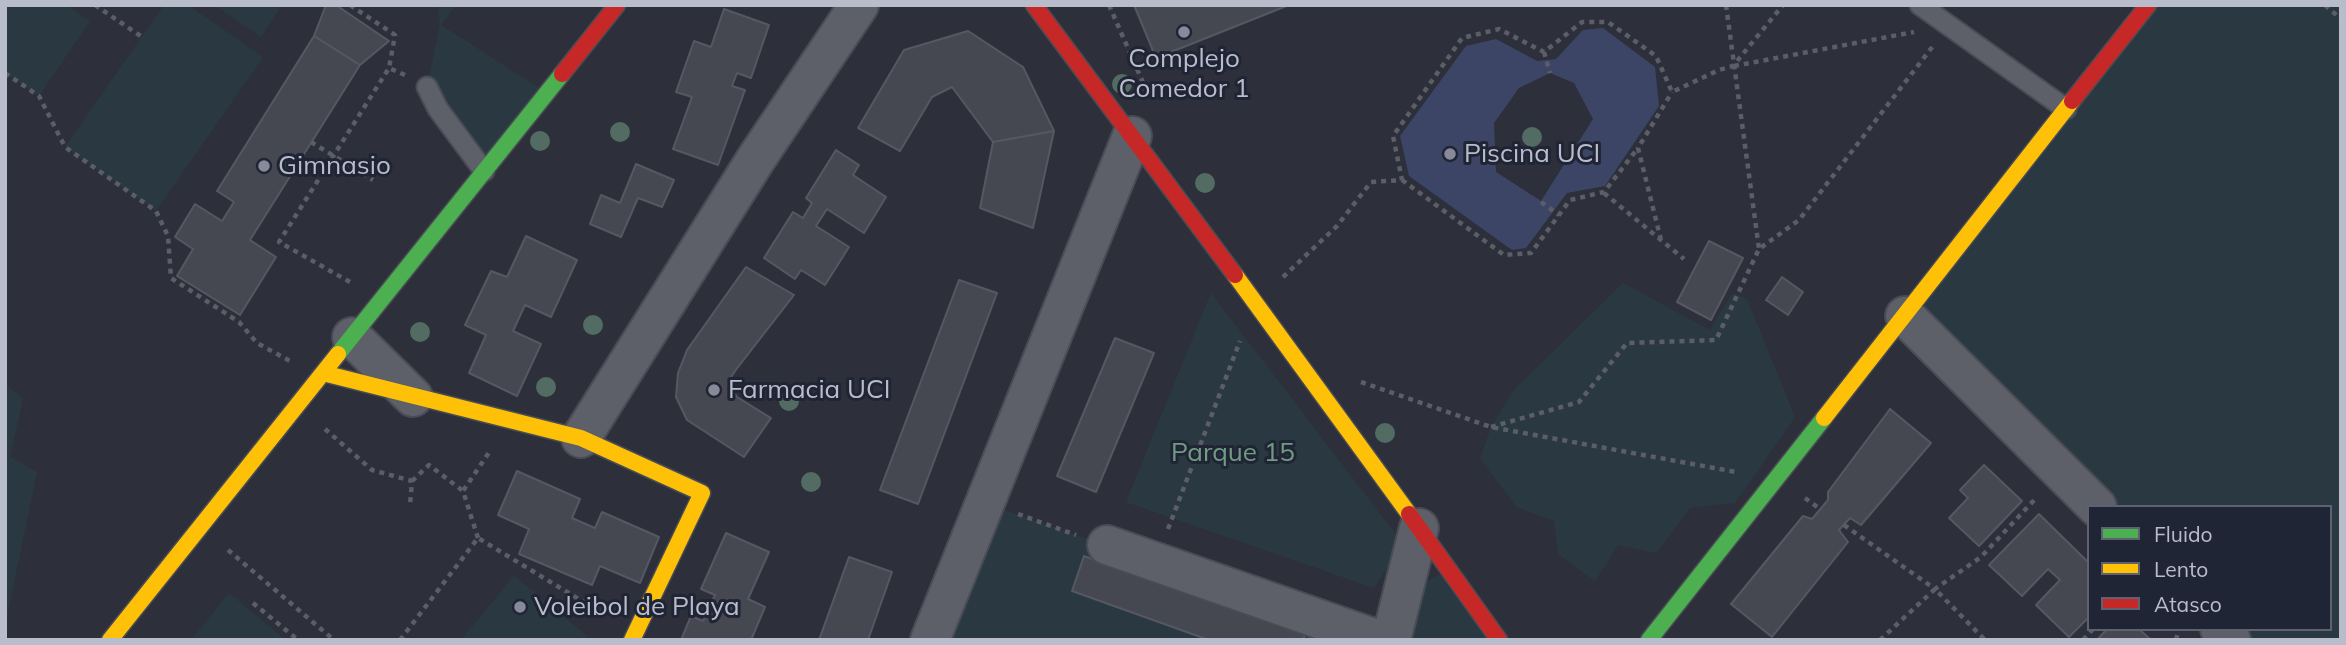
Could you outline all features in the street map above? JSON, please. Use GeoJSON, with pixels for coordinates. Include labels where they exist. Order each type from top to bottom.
{"type":"FeatureCollection","features":[{"type":"Feature","properties":{"kind":"street"},"geometry":{"type":"LineString","coordinates":[[110,640],[617,5]]}},
{"type":"Feature","properties":{"kind":"street"},"geometry":{"type":"LineString","coordinates":[[581,438],[756,159],[859,5]]}},
{"type":"Feature","properties":{"kind":"street"},"geometry":{"type":"LineString","coordinates":[[1034,5],[1255,303],[1499,640]]}},
{"type":"Feature","properties":{"kind":"street"},"geometry":{"type":"LineString","coordinates":[[1649,640],[2148,5]]}},
{"type":"Feature","properties":{"kind":"street"},"geometry":{"type":"LineString","coordinates":[[930,640],[1132,136]]}},
{"type":"Feature","properties":{"kind":"street"},"geometry":{"type":"LineString","coordinates":[[1905,316],[2096,505]]}},
{"type":"Feature","properties":{"kind":"street"},"geometry":{"type":"LineString","coordinates":[[352,337],[414,397]]}},
{"type":"Feature","properties":{"kind":"street"},"geometry":{"type":"LineString","coordinates":[[323,373],[581,438],[702,493],[634,637]]}},
{"type":"Feature","properties":{"kind":"street"},"geometry":{"type":"LineString","coordinates":[[1391,640],[1419,528]]}},
{"type":"Feature","properties":{"kind":"street"},"geometry":{"type":"LineString","coordinates":[[1107,545],[1379,640]]}},
{"type":"Feature","properties":{"kind":"lane"},"geometry":{"type":"LineString","coordinates":[[1920,5],[2066,110]]}},
{"type":"Feature","properties":{"kind":"lane"},"geometry":{"type":"LineString","coordinates":[[427,87],[438,109],[484,171]]}},
{"type":"Feature","properties":{"kind":"path"},"geometry":{"type":"LineString","coordinates":[[95,5],[142,37]]}},
{"type":"Feature","properties":{"kind":"path"},"geometry":{"type":"LineString","coordinates":[[350,5],[395,35],[388,68],[279,242],[382,300]]}},
{"type":"Feature","properties":{"kind":"path"},"geometry":{"type":"LineString","coordinates":[[1109,5],[1153,104]]}},
{"type":"Feature","properties":{"kind":"path"},"geometry":{"type":"LineString","coordinates":[[1726,5],[1759,249]]}},
{"type":"Feature","properties":{"kind":"path"},"geometry":{"type":"LineString","coordinates":[[1733,66],[1783,5]]}},
{"type":"Feature","properties":{"kind":"path"},"geometry":{"type":"LineString","coordinates":[[2325,5],[2341,19]]}},
{"type":"Feature","properties":{"kind":"path"},"geometry":{"type":"LineString","coordinates":[[1544,52],[1582,22],[1608,22],[1656,56],[1672,92]]}},
{"type":"Feature","properties":{"kind":"path"},"geometry":{"type":"LineString","coordinates":[[1155,562],[1255,303],[1337,226],[1371,182],[1402,180],[1504,254],[1531,253],[1570,200],[1604,192],[1638,148],[1672,92],[1718,70],[1733,66],[1948,26]]}},
{"type":"Feature","properties":{"kind":"path"},"geometry":{"type":"LineString","coordinates":[[1491,427],[1580,402],[1627,343],[1716,341],[1759,249],[1799,220],[1948,26]]}},
{"type":"Feature","properties":{"kind":"path"},"geometry":{"type":"LineString","coordinates":[[1402,180],[1393,136],[1462,38],[1499,29],[1544,52],[1550,73]]}},
{"type":"Feature","properties":{"kind":"path"},"geometry":{"type":"LineString","coordinates":[[388,68],[427,87]]}},
{"type":"Feature","properties":{"kind":"path"},"geometry":{"type":"LineString","coordinates":[[5,73],[39,96],[65,148],[156,211],[168,236],[171,278],[239,322],[257,343]]}},
{"type":"Feature","properties":{"kind":"path"},"geometry":{"type":"LineString","coordinates":[[312,142],[373,180]]}},
{"type":"Feature","properties":{"kind":"path"},"geometry":{"type":"LineString","coordinates":[[1638,148],[1661,240]]}},
{"type":"Feature","properties":{"kind":"path"},"geometry":{"type":"LineString","coordinates":[[1604,192],[1684,259]]}},
{"type":"Feature","properties":{"kind":"path"},"geometry":{"type":"LineString","coordinates":[[1541,202],[1559,215]]}},
{"type":"Feature","properties":{"kind":"path"},"geometry":{"type":"LineString","coordinates":[[1358,381],[1491,427],[1776,479]]}},
{"type":"Feature","properties":{"kind":"path"},"geometry":{"type":"LineString","coordinates":[[297,405],[372,470],[412,481]]}},
{"type":"Feature","properties":{"kind":"path"},"geometry":{"type":"LineString","coordinates":[[463,491],[509,421]]}},
{"type":"Feature","properties":{"kind":"path"},"geometry":{"type":"LineString","coordinates":[[410,505],[412,481],[429,465],[463,491],[478,538],[634,637]]}},
{"type":"Feature","properties":{"kind":"path"},"geometry":{"type":"LineString","coordinates":[[1880,640],[1935,589],[1981,557],[2062,471]]}},
{"type":"Feature","properties":{"kind":"path"},"geometry":{"type":"LineString","coordinates":[[984,503],[1107,545]]}},
{"type":"Feature","properties":{"kind":"path"},"geometry":{"type":"LineString","coordinates":[[1844,525],[1935,589],[1985,640]]}},
{"type":"Feature","properties":{"kind":"path"},"geometry":{"type":"LineString","coordinates":[[200,527],[334,640]]}},
{"type":"Feature","properties":{"kind":"path"},"geometry":{"type":"LineString","coordinates":[[400,640],[478,538]]}},
{"type":"Feature","properties":{"kind":"path"},"geometry":{"type":"LineString","coordinates":[[253,603],[298,640]]}},
{"type":"Feature","properties":{"kind":"green space"},"geometry":{"type":"Polygon","coordinates":[[[5,5],[66,5],[90,21],[39,96],[5,73],[5,5]]]}},
{"type":"Feature","properties":{"kind":"green space"},"geometry":{"type":"Polygon","coordinates":[[[164,5],[188,5],[263,57],[156,211],[65,147],[164,5]]]}},
{"type":"Feature","properties":{"kind":"green space"},"geometry":{"type":"Polygon","coordinates":[[[214,5],[282,5],[261,37],[214,5]]]}},
{"type":"Feature","properties":{"kind":"green space"},"geometry":{"type":"Polygon","coordinates":[[[438,5],[456,5],[441,25],[547,93],[484,171],[427,87],[440,24],[438,5]]]}},
{"type":"Feature","properties":{"kind":"green space"},"geometry":{"type":"Polygon","coordinates":[[[2149,5],[2341,5],[2341,640],[2231,640],[2223,631],[2332,631],[2332,505],[2095,505],[1905,316],[2149,5]]]}},
{"type":"Feature","properties":{"kind":"green space"},"geometry":{"type":"Polygon","coordinates":[[[1623,283],[1710,330],[1732,293],[1747,299],[1795,417],[1735,503],[1690,508],[1656,553],[1618,545],[1595,581],[1558,554],[1554,521],[1517,507],[1480,459],[1491,427],[1515,389],[1623,283]]]}},
{"type":"Feature","properties":{"kind":"green space","name":"Parque 15"},"geometry":{"type":"Polygon","coordinates":[[[1211,293],[1403,544],[1374,588],[1126,502],[1211,293]]]}},
{"type":"Feature","properties":{"kind":"green space"},"geometry":{"type":"Polygon","coordinates":[[[5,384],[23,398],[10,457],[37,472],[5,626],[5,384]]]}},
{"type":"Feature","properties":{"kind":"green space"},"geometry":{"type":"Polygon","coordinates":[[[984,503],[1379,640],[930,640],[984,503]]]}},
{"type":"Feature","properties":{"kind":"green space"},"geometry":{"type":"Polygon","coordinates":[[[1450,569],[1499,640],[1406,640],[1422,584],[1450,569]]]}},
{"type":"Feature","properties":{"kind":"green space","name":"Voleibol de Playa"},"geometry":{"type":"Polygon","coordinates":[[[514,576],[588,637],[586,640],[461,640],[514,576]]]}},
{"type":"Feature","properties":{"kind":"green space"},"geometry":{"type":"Polygon","coordinates":[[[229,593],[286,640],[191,640],[229,593]]]}},
{"type":"Feature","properties":{"kind":"water","name":"Piscina UCI"},"geometry":{"type":"Polygon","coordinates":[[[1603,28],[1655,67],[1659,106],[1605,186],[1567,193],[1526,248],[1512,250],[1409,176],[1400,136],[1466,46],[1496,39],[1537,61],[1556,59],[1583,30],[1603,28]],[[1550,73],[1519,88],[1494,123],[1496,172],[1541,201],[1593,119],[1574,83],[1550,73]]]}},
{"type":"Feature","properties":{"kind":"building"},"geometry":{"type":"Polygon","coordinates":[[[326,5],[336,5],[389,41],[360,65],[314,36],[326,5]]]}},
{"type":"Feature","properties":{"kind":"building","name":"Complejo Comedor 1"},"geometry":{"type":"Polygon","coordinates":[[[1134,5],[1289,5],[1156,58],[1134,5]]]}},
{"type":"Feature","properties":{"kind":"building"},"geometry":{"type":"Polygon","coordinates":[[[724,9],[769,25],[751,78],[737,73],[732,86],[745,90],[718,165],[673,149],[692,97],[676,92],[694,41],[711,47],[724,9]]]}},
{"type":"Feature","properties":{"kind":"building"},"geometry":{"type":"Polygon","coordinates":[[[968,31],[1023,67],[1054,131],[993,142],[952,87],[932,97],[900,151],[858,128],[904,50],[968,31]]]}},
{"type":"Feature","properties":{"kind":"building","name":"Gimnasio"},"geometry":{"type":"Polygon","coordinates":[[[314,36],[360,65],[250,240],[276,257],[240,315],[177,276],[193,249],[175,237],[195,204],[222,221],[234,202],[217,191],[314,36]]]}},
{"type":"Feature","properties":{"kind":"building"},"geometry":{"type":"Polygon","coordinates":[[[1054,131],[1033,228],[980,208],[993,142],[1054,131]]]}},
{"type":"Feature","properties":{"kind":"building"},"geometry":{"type":"Polygon","coordinates":[[[836,150],[859,165],[853,175],[886,197],[864,233],[827,209],[816,226],[849,247],[825,285],[801,270],[795,279],[764,258],[793,212],[803,218],[812,203],[806,198],[836,150]]]}},
{"type":"Feature","properties":{"kind":"building"},"geometry":{"type":"Polygon","coordinates":[[[636,164],[674,180],[662,207],[638,198],[621,237],[590,224],[601,195],[620,203],[636,164]]]}},
{"type":"Feature","properties":{"kind":"building"},"geometry":{"type":"Polygon","coordinates":[[[526,236],[577,260],[551,317],[525,305],[513,331],[541,344],[517,396],[469,373],[486,335],[465,325],[491,271],[507,277],[526,236]]]}},
{"type":"Feature","properties":{"kind":"building"},"geometry":{"type":"Polygon","coordinates":[[[1709,241],[1743,258],[1711,320],[1677,302],[1709,241]]]}},
{"type":"Feature","properties":{"kind":"building"},"geometry":{"type":"Polygon","coordinates":[[[746,267],[794,295],[728,382],[737,397],[771,418],[744,457],[687,420],[676,397],[678,373],[687,350],[746,267]]]}},
{"type":"Feature","properties":{"kind":"building"},"geometry":{"type":"Polygon","coordinates":[[[1782,277],[1803,292],[1788,315],[1766,300],[1782,277]]]}},
{"type":"Feature","properties":{"kind":"building"},"geometry":{"type":"Polygon","coordinates":[[[959,280],[997,293],[918,504],[880,490],[959,280]]]}},
{"type":"Feature","properties":{"kind":"building"},"geometry":{"type":"Polygon","coordinates":[[[1115,338],[1154,353],[1096,492],[1057,476],[1115,338]]]}},
{"type":"Feature","properties":{"kind":"building"},"geometry":{"type":"Polygon","coordinates":[[[1890,409],[1931,443],[1861,525],[1850,518],[1839,530],[1848,542],[1772,637],[1731,604],[1803,516],[1812,519],[1828,500],[1828,492],[1890,409]]]}},
{"type":"Feature","properties":{"kind":"building"},"geometry":{"type":"Polygon","coordinates":[[[1984,465],[2022,501],[1979,546],[1949,518],[1968,498],[1960,490],[1984,465]]]}},
{"type":"Feature","properties":{"kind":"building"},"geometry":{"type":"Polygon","coordinates":[[[517,471],[580,499],[572,518],[595,528],[602,512],[659,537],[640,583],[600,566],[592,585],[519,554],[529,529],[498,515],[517,471]]]}},
{"type":"Feature","properties":{"kind":"building"},"geometry":{"type":"Polygon","coordinates":[[[2039,514],[2087,561],[2087,619],[2069,637],[2036,605],[2060,580],[2048,569],[2022,596],[1989,565],[2039,514]]]}},
{"type":"Feature","properties":{"kind":"building"},"geometry":{"type":"Polygon","coordinates":[[[726,533],[769,552],[748,599],[765,607],[751,640],[681,640],[691,616],[703,621],[715,595],[701,589],[726,533]]]}},
{"type":"Feature","properties":{"kind":"building"},"geometry":{"type":"Polygon","coordinates":[[[1084,556],[1305,635],[1303,640],[1209,640],[1072,591],[1084,556]]]}},
{"type":"Feature","properties":{"kind":"building"},"geometry":{"type":"Polygon","coordinates":[[[849,557],[892,572],[868,640],[819,640],[849,557]]]}},
{"type":"Feature","properties":{"kind":"building"},"geometry":{"type":"Polygon","coordinates":[[[2105,631],[2141,631],[2151,640],[2097,640],[2105,631]]]}},
{"type":"Feature","properties":{"kind":"traffic: fast"},"geometry":{"type":"LineString","coordinates":[[338,354],[562,74]]}},
{"type":"Feature","properties":{"kind":"traffic: fast"},"geometry":{"type":"LineString","coordinates":[[1649,640],[1824,418]]}},
{"type":"Feature","properties":{"kind":"traffic: slow"},"geometry":{"type":"LineString","coordinates":[[1824,418],[2072,101]]}},
{"type":"Feature","properties":{"kind":"traffic: slow"},"geometry":{"type":"LineString","coordinates":[[1235,275],[1409,514]]}},
{"type":"Feature","properties":{"kind":"traffic: slow"},"geometry":{"type":"LineString","coordinates":[[110,640],[338,354]]}},
{"type":"Feature","properties":{"kind":"traffic: slow"},"geometry":{"type":"LineString","coordinates":[[323,373],[581,438],[702,493],[632,640]]}},
{"type":"Feature","properties":{"kind":"traffic: jam"},"geometry":{"type":"LineString","coordinates":[[562,74],[617,5]]}},
{"type":"Feature","properties":{"kind":"traffic: jam"},"geometry":{"type":"LineString","coordinates":[[1034,5],[1235,275]]}},
{"type":"Feature","properties":{"kind":"traffic: jam"},"geometry":{"type":"LineString","coordinates":[[2072,101],[2148,5]]}},
{"type":"Feature","properties":{"kind":"traffic: jam"},"geometry":{"type":"LineString","coordinates":[[1409,514],[1499,640]]}},
{"type":"Feature","properties":{"kind":"place","name":"Complejo Comedor 1"},"geometry":{"type":"Point","coordinates":[1184,32]}},
{"type":"Feature","properties":{"kind":"place","name":"Piscina UCI"},"geometry":{"type":"Point","coordinates":[1450,154]}},
{"type":"Feature","properties":{"kind":"place","name":"Gimnasio"},"geometry":{"type":"Point","coordinates":[264,166]}},
{"type":"Feature","properties":{"kind":"place","name":"Farmacia UCI"},"geometry":{"type":"Point","coordinates":[714,390]}},
{"type":"Feature","properties":{"kind":"place","name":"Voleibol de Playa"},"geometry":{"type":"Point","coordinates":[520,607]}}]}
